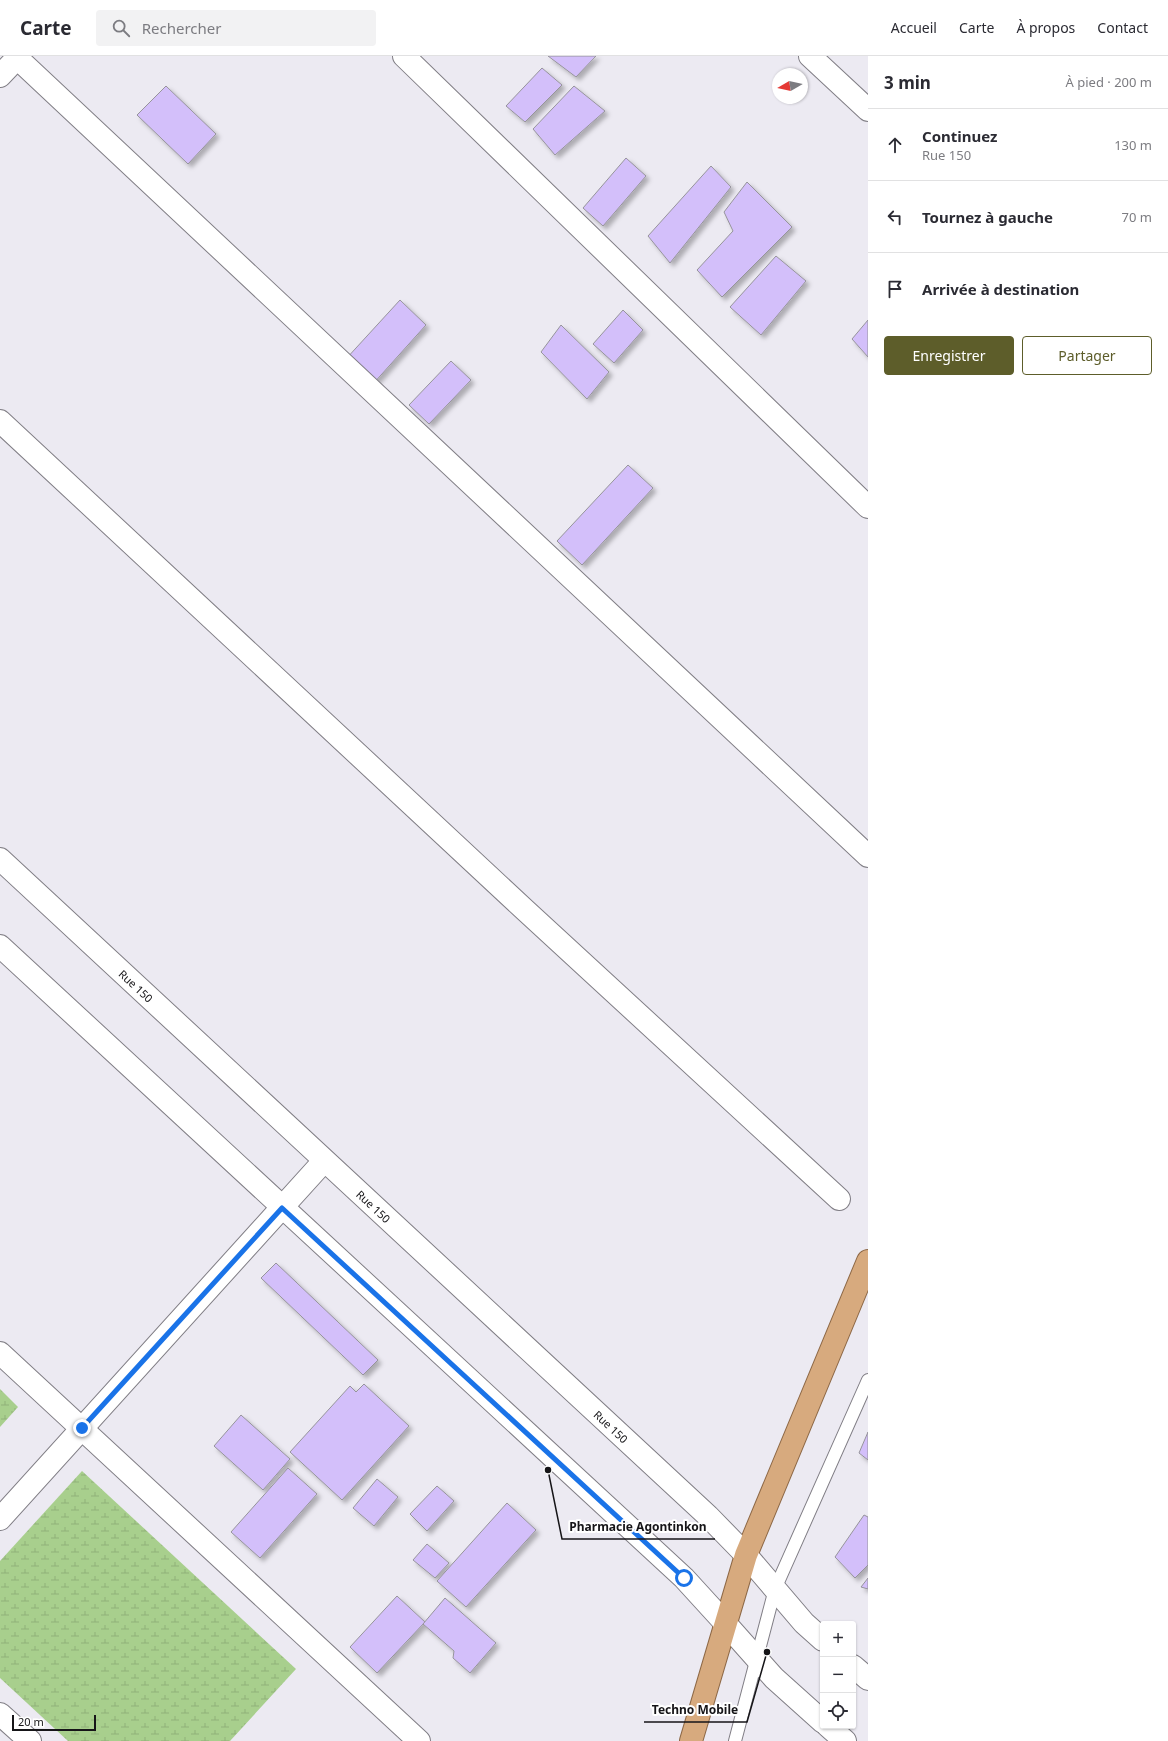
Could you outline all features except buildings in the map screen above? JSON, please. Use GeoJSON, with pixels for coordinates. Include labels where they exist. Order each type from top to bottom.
{"type":"FeatureCollection","features":[{"type":"Feature","properties":{"kind":"highway"},"geometry":{"type":"LineString","coordinates":[[691,1741],[746,1556],[868,1261]]}},
{"type":"Feature","properties":{"kind":"street"},"geometry":{"type":"LineString","coordinates":[[404,56],[868,507]]}},
{"type":"Feature","properties":{"kind":"street"},"geometry":{"type":"LineString","coordinates":[[810,56],[868,110]]}},
{"type":"Feature","properties":{"kind":"street"},"geometry":{"type":"LineString","coordinates":[[0,76],[17,57],[868,856]]}},
{"type":"Feature","properties":{"kind":"street"},"geometry":{"type":"LineString","coordinates":[[0,421],[525,910],[840,1199]]}},
{"type":"Feature","properties":{"kind":"street","name":"Rue 150"},"geometry":{"type":"LineString","coordinates":[[0,859],[708,1516],[746,1556],[804,1623],[820,1637]]}},
{"type":"Feature","properties":{"kind":"street"},"geometry":{"type":"LineString","coordinates":[[0,946],[684,1578],[774,1678],[820,1719]]}},
{"type":"Feature","properties":{"kind":"street"},"geometry":{"type":"LineString","coordinates":[[0,1519],[324,1161]]}},
{"type":"Feature","properties":{"kind":"street"},"geometry":{"type":"LineString","coordinates":[[0,1353],[82,1428],[400,1733],[420,1741]]}},
{"type":"Feature","properties":{"kind":"street"},"geometry":{"type":"LineString","coordinates":[[856,1669],[868,1679]]}},
{"type":"Feature","properties":{"kind":"street"},"geometry":{"type":"LineString","coordinates":[[0,1714],[30,1741]]}},
{"type":"Feature","properties":{"kind":"street"},"geometry":{"type":"LineString","coordinates":[[831,1729],[845,1741]]}},
{"type":"Feature","properties":{"kind":"lane"},"geometry":{"type":"LineString","coordinates":[[735,1741],[758,1659],[774,1589],[868,1380]]}},
{"type":"Feature","properties":{"kind":"green space"},"geometry":{"type":"Polygon","coordinates":[[[0,1389],[18,1407],[0,1427],[0,1389]]]}},
{"type":"Feature","properties":{"kind":"green space"},"geometry":{"type":"Polygon","coordinates":[[[82,1471],[296,1669],[230,1741],[68,1741],[0,1678],[0,1561],[82,1471]]]}},
{"type":"Feature","properties":{"kind":"place","name":"Pharmacie Agontinkon"},"geometry":{"type":"Point","coordinates":[548,1470]}},
{"type":"Feature","properties":{"kind":"place","name":"Techno Mobile"},"geometry":{"type":"Point","coordinates":[767,1652]}},
{"type":"Feature","properties":{"kind":"route"},"geometry":{"type":"LineString","coordinates":[[82,1428],[282,1208],[684,1578]]}}]}
